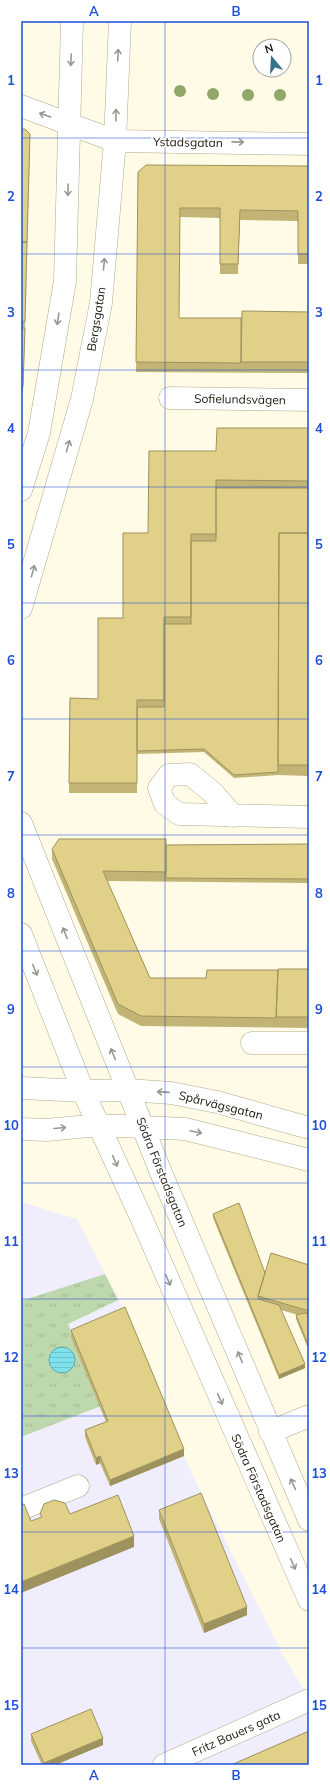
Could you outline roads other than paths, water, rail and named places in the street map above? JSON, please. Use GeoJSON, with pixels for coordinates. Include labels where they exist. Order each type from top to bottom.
{"type":"FeatureCollection","features":[{"type":"Feature","properties":{"kind":"street"},"geometry":{"type":"LineString","coordinates":[[21,490],[39,433],[65,281],[72,21]]}},
{"type":"Feature","properties":{"kind":"street","name":"Bergsgatan"},"geometry":{"type":"LineString","coordinates":[[21,608],[34,567],[84,384],[101,303],[115,140],[120,21]]}},
{"type":"Feature","properties":{"kind":"street","name":"Ystadsgatan"},"geometry":{"type":"LineString","coordinates":[[21,106],[115,140],[309,144]]}},
{"type":"Feature","properties":{"kind":"street","name":"Sofielundsvägen"},"geometry":{"type":"LineString","coordinates":[[170,398],[309,400]]}},
{"type":"Feature","properties":{"kind":"street"},"geometry":{"type":"LineString","coordinates":[[233,816],[309,817]]}},
{"type":"Feature","properties":{"kind":"street","name":"Södra Förstadsgatan"},"geometry":{"type":"LineString","coordinates":[[21,823],[143,1127],[270,1432],[309,1520]]}},
{"type":"Feature","properties":{"kind":"street","name":"Södra Förstadsgatan"},"geometry":{"type":"LineString","coordinates":[[21,934],[83,1091],[100,1125],[309,1600]]}},
{"type":"Feature","properties":{"kind":"street"},"geometry":{"type":"LineString","coordinates":[[252,1043],[309,1043]]}},
{"type":"Feature","properties":{"kind":"street","name":"Spårvägsgatan"},"geometry":{"type":"LineString","coordinates":[[21,1088],[83,1091],[128,1090],[172,1093],[217,1102],[309,1128]]}},
{"type":"Feature","properties":{"kind":"street"},"geometry":{"type":"LineString","coordinates":[[21,1129],[47,1130],[100,1125],[185,1130],[309,1160]]}},
{"type":"Feature","properties":{"kind":"street"},"geometry":{"type":"LineString","coordinates":[[270,1432],[309,1416]]}},
{"type":"Feature","properties":{"kind":"street"},"geometry":{"type":"LineString","coordinates":[[21,1509],[78,1486]]}},
{"type":"Feature","properties":{"kind":"street","name":"Fritz Bauers gata"},"geometry":{"type":"LineString","coordinates":[[164,1765],[309,1700]]}},
{"type":"Feature","properties":{"kind":"water"},"geometry":{"type":"Polygon","coordinates":[[[62,1347],[71,1351],[75,1360],[71,1369],[62,1373],[53,1369],[49,1360],[53,1351],[62,1347]]]}}]}
